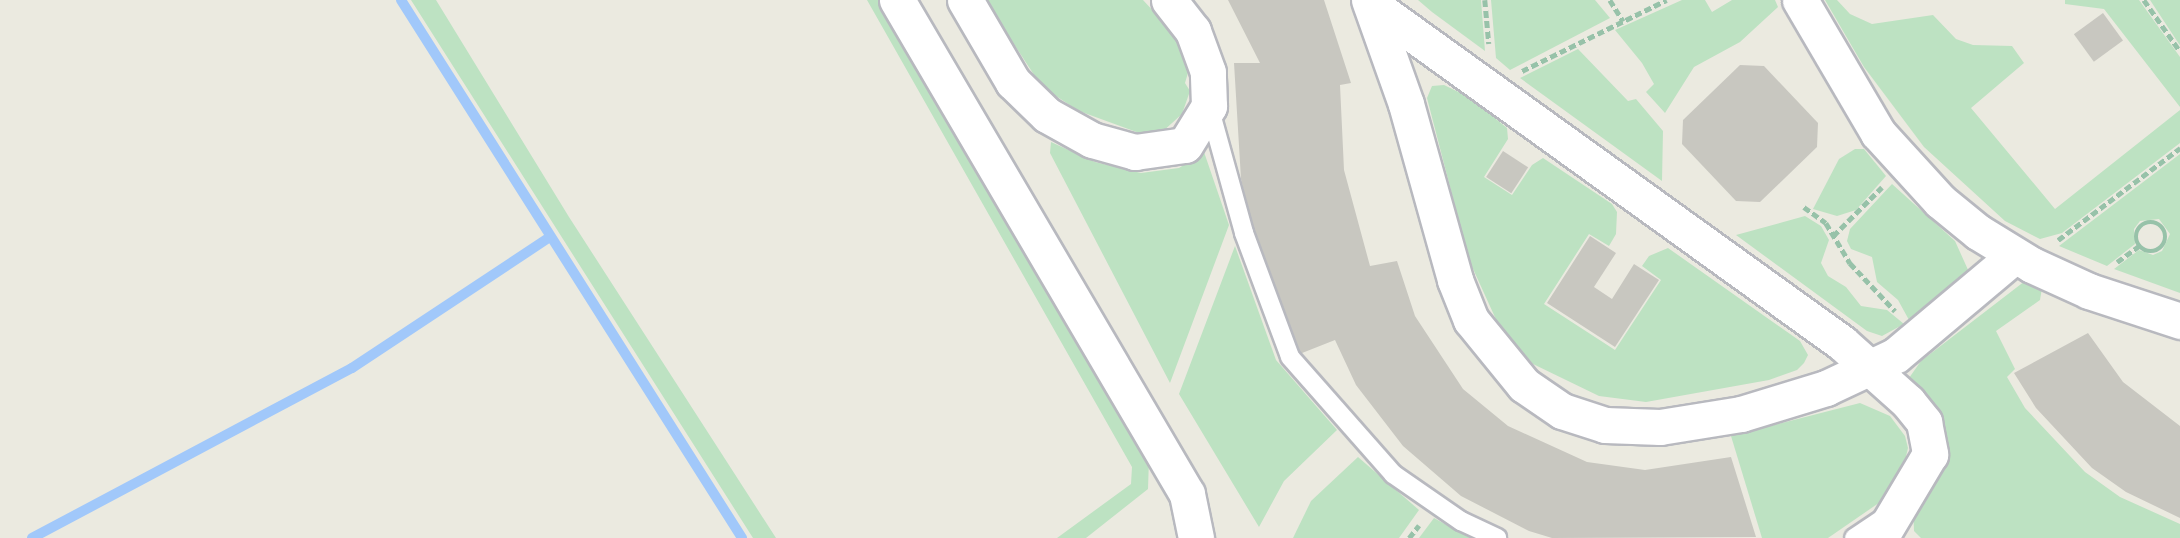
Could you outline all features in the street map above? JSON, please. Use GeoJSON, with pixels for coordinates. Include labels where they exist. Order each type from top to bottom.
{"type":"FeatureCollection","features":[{"type":"Feature","properties":{"kind":"street"},"geometry":{"type":"LineString","coordinates":[[897,0],[1187,494],[1196,538]]}},
{"type":"Feature","properties":{"kind":"street"},"geometry":{"type":"LineString","coordinates":[[965,0],[1013,82],[1048,115],[1092,140],[1135,152],[1185,145],[1198,131],[1209,106],[1208,72],[1193,31],[1169,0]]}},
{"type":"Feature","properties":{"kind":"street"},"geometry":{"type":"LineString","coordinates":[[1800,0],[1851,91],[1903,164],[1940,201],[2015,255],[2089,291],[2180,321]]}},
{"type":"Feature","properties":{"kind":"street"},"geometry":{"type":"LineString","coordinates":[[1370,2],[1471,320],[1524,385],[1562,411],[1605,425],[1660,428],[1741,414],[1826,388],[1896,355],[2015,255]]}},
{"type":"Feature","properties":{"kind":"street"},"geometry":{"type":"LineString","coordinates":[[1370,2],[1872,366],[1924,422],[1930,439],[1924,467],[1880,538]]}},
{"type":"Feature","properties":{"kind":"lane"},"geometry":{"type":"LineString","coordinates":[[1209,106],[1244,233],[1290,357],[1393,474],[1461,521],[1497,538]]}},
{"type":"Feature","properties":{"kind":"lane"},"geometry":{"type":"LineString","coordinates":[[1854,538],[1899,509]]}},
{"type":"Feature","properties":{"kind":"path"},"geometry":{"type":"LineString","coordinates":[[1485,0],[1489,48]]}},
{"type":"Feature","properties":{"kind":"path"},"geometry":{"type":"LineString","coordinates":[[1610,0],[1623,21]]}},
{"type":"Feature","properties":{"kind":"path"},"geometry":{"type":"LineString","coordinates":[[1510,76],[1666,0]]}},
{"type":"Feature","properties":{"kind":"path"},"geometry":{"type":"LineString","coordinates":[[2144,0],[2180,51]]}},
{"type":"Feature","properties":{"kind":"path"},"geometry":{"type":"LineString","coordinates":[[2049,248],[2180,148]]}},
{"type":"Feature","properties":{"kind":"path"},"geometry":{"type":"LineString","coordinates":[[1833,236],[1884,184]]}},
{"type":"Feature","properties":{"kind":"path"},"geometry":{"type":"LineString","coordinates":[[1804,206],[1826,223],[1850,263],[1900,317]]}},
{"type":"Feature","properties":{"kind":"path"},"geometry":{"type":"LineString","coordinates":[[2157,222],[2164,227],[2167,234],[2161,249],[2145,251],[2138,246],[2136,231],[2142,224],[2157,222]]}},
{"type":"Feature","properties":{"kind":"path"},"geometry":{"type":"LineString","coordinates":[[2106,270],[2138,246]]}},
{"type":"Feature","properties":{"kind":"green space"},"geometry":{"type":"Polygon","coordinates":[[[411,0],[436,0],[569,217],[776,538],[753,538],[411,0]]]}},
{"type":"Feature","properties":{"kind":"green space"},"geometry":{"type":"Polygon","coordinates":[[[867,0],[881,0],[1149,459],[1148,489],[1086,538],[1057,538],[1131,484],[1132,467],[867,0]]]}},
{"type":"Feature","properties":{"kind":"green space"},"geometry":{"type":"Polygon","coordinates":[[[985,0],[1143,0],[1180,40],[1190,66],[1185,83],[1190,91],[1182,114],[1161,133],[1142,134],[1079,111],[1042,87],[985,0]]]}},
{"type":"Feature","properties":{"kind":"green space"},"geometry":{"type":"Polygon","coordinates":[[[1418,0],[1481,0],[1485,51],[1432,12],[1418,0]]]}},
{"type":"Feature","properties":{"kind":"green space"},"geometry":{"type":"Polygon","coordinates":[[[1491,0],[1595,0],[1610,18],[1510,70],[1496,58],[1491,0]]]}},
{"type":"Feature","properties":{"kind":"green space"},"geometry":{"type":"Polygon","coordinates":[[[1682,0],[1705,0],[1712,12],[1732,0],[1775,0],[1778,7],[1740,42],[1694,67],[1665,113],[1646,92],[1654,84],[1642,63],[1615,30],[1682,0]]]}},
{"type":"Feature","properties":{"kind":"green space"},"geometry":{"type":"Polygon","coordinates":[[[1825,0],[1837,0],[1850,14],[1872,24],[1933,15],[1956,39],[1973,45],[2012,46],[2024,63],[1971,108],[2055,209],[2180,110],[2180,143],[2062,233],[2040,239],[2005,221],[1924,147],[1864,67],[1825,0]]]}},
{"type":"Feature","properties":{"kind":"green space"},"geometry":{"type":"Polygon","coordinates":[[[2065,0],[2139,0],[2180,57],[2180,107],[2104,9],[2065,4],[2065,0]]]}},
{"type":"Feature","properties":{"kind":"green space"},"geometry":{"type":"Polygon","coordinates":[[[2150,0],[2180,0],[2180,45],[2179,44],[2150,0]]]}},
{"type":"Feature","properties":{"kind":"green space"},"geometry":{"type":"Polygon","coordinates":[[[1578,49],[1628,101],[1636,99],[1663,131],[1662,181],[1520,78],[1578,49]]]}},
{"type":"Feature","properties":{"kind":"green space"},"geometry":{"type":"Polygon","coordinates":[[[1444,85],[1469,97],[1507,128],[1508,139],[1484,177],[1512,195],[1532,165],[1543,158],[1612,204],[1617,212],[1616,234],[1609,246],[1589,234],[1544,304],[1615,350],[1661,280],[1642,266],[1649,256],[1668,248],[1800,341],[1808,355],[1804,363],[1797,370],[1769,380],[1646,402],[1599,396],[1533,364],[1499,326],[1469,260],[1427,98],[1432,86],[1444,85]]]}},
{"type":"Feature","properties":{"kind":"green space"},"geometry":{"type":"Polygon","coordinates":[[[1051,142],[1095,162],[1141,173],[1179,168],[1204,152],[1229,225],[1170,383],[1050,153],[1051,142]]]}},
{"type":"Feature","properties":{"kind":"green space"},"geometry":{"type":"Polygon","coordinates":[[[1855,149],[1864,149],[1886,176],[1856,210],[1837,216],[1813,209],[1839,159],[1855,149]]]}},
{"type":"Feature","properties":{"kind":"green space"},"geometry":{"type":"Polygon","coordinates":[[[2180,154],[2180,293],[2114,269],[2139,250],[2153,255],[2162,251],[2170,234],[2159,219],[2140,221],[2134,229],[2135,244],[2107,266],[2059,246],[2180,154]]]}},
{"type":"Feature","properties":{"kind":"green space"},"geometry":{"type":"Polygon","coordinates":[[[1892,184],[1955,241],[1969,272],[1909,320],[1898,300],[1877,282],[1872,257],[1851,249],[1847,241],[1850,229],[1892,184]]]}},
{"type":"Feature","properties":{"kind":"green space"},"geometry":{"type":"Polygon","coordinates":[[[1805,216],[1821,226],[1829,240],[1821,263],[1828,276],[1846,287],[1861,306],[1887,310],[1904,324],[1882,336],[1867,331],[1736,235],[1805,216]]]}},
{"type":"Feature","properties":{"kind":"green space"},"geometry":{"type":"Polygon","coordinates":[[[1235,246],[1276,360],[1337,430],[1284,481],[1259,527],[1179,394],[1235,246]]]}},
{"type":"Feature","properties":{"kind":"green space"},"geometry":{"type":"Polygon","coordinates":[[[2025,281],[2042,288],[2040,300],[1996,331],[2015,369],[2007,377],[2025,408],[2085,472],[2120,497],[2180,524],[2180,538],[1921,538],[1914,531],[1909,378],[1921,361],[2025,281]]]}},
{"type":"Feature","properties":{"kind":"green space"},"geometry":{"type":"Polygon","coordinates":[[[1860,403],[1890,416],[1905,436],[1908,448],[1903,469],[1886,498],[1828,538],[1762,538],[1731,436],[1860,403]]]}},
{"type":"Feature","properties":{"kind":"green space"},"geometry":{"type":"Polygon","coordinates":[[[1358,457],[1419,510],[1399,538],[1293,538],[1311,501],[1358,457]]]}},
{"type":"Feature","properties":{"kind":"green space"},"geometry":{"type":"Polygon","coordinates":[[[1434,518],[1461,533],[1473,538],[1419,538],[1434,518]]]}},
{"type":"Feature","properties":{"kind":"building"},"geometry":{"type":"Polygon","coordinates":[[[1228,0],[1324,0],[1351,83],[1340,85],[1344,170],[1370,266],[1397,261],[1415,316],[1463,389],[1508,426],[1587,462],[1645,470],[1731,457],[1756,537],[1552,538],[1529,531],[1461,496],[1403,446],[1356,385],[1335,340],[1297,355],[1253,230],[1241,179],[1234,63],[1260,63],[1228,0]]]}},
{"type":"Feature","properties":{"kind":"building"},"geometry":{"type":"Polygon","coordinates":[[[2103,13],[2123,41],[2094,62],[2074,34],[2103,13]]]}},
{"type":"Feature","properties":{"kind":"building"},"geometry":{"type":"Polygon","coordinates":[[[1740,65],[1764,66],[1818,123],[1817,147],[1760,202],[1736,201],[1682,144],[1683,120],[1740,65]]]}},
{"type":"Feature","properties":{"kind":"building"},"geometry":{"type":"Polygon","coordinates":[[[1503,151],[1528,167],[1511,193],[1486,177],[1503,151]]]}},
{"type":"Feature","properties":{"kind":"building"},"geometry":{"type":"Polygon","coordinates":[[[1590,236],[1616,253],[1594,287],[1612,299],[1634,264],[1659,280],[1615,347],[1547,303],[1590,236]]]}},
{"type":"Feature","properties":{"kind":"building"},"geometry":{"type":"Polygon","coordinates":[[[2088,333],[2123,382],[2180,426],[2180,518],[2126,492],[2092,468],[2036,408],[2014,373],[2088,333]]]}},
{"type":"Feature","properties":{"kind":"waterway"},"geometry":{"type":"LineString","coordinates":[[401,0],[742,538]]}},
{"type":"Feature","properties":{"kind":"waterway"},"geometry":{"type":"LineString","coordinates":[[32,538],[352,368],[550,237]]}}]}
